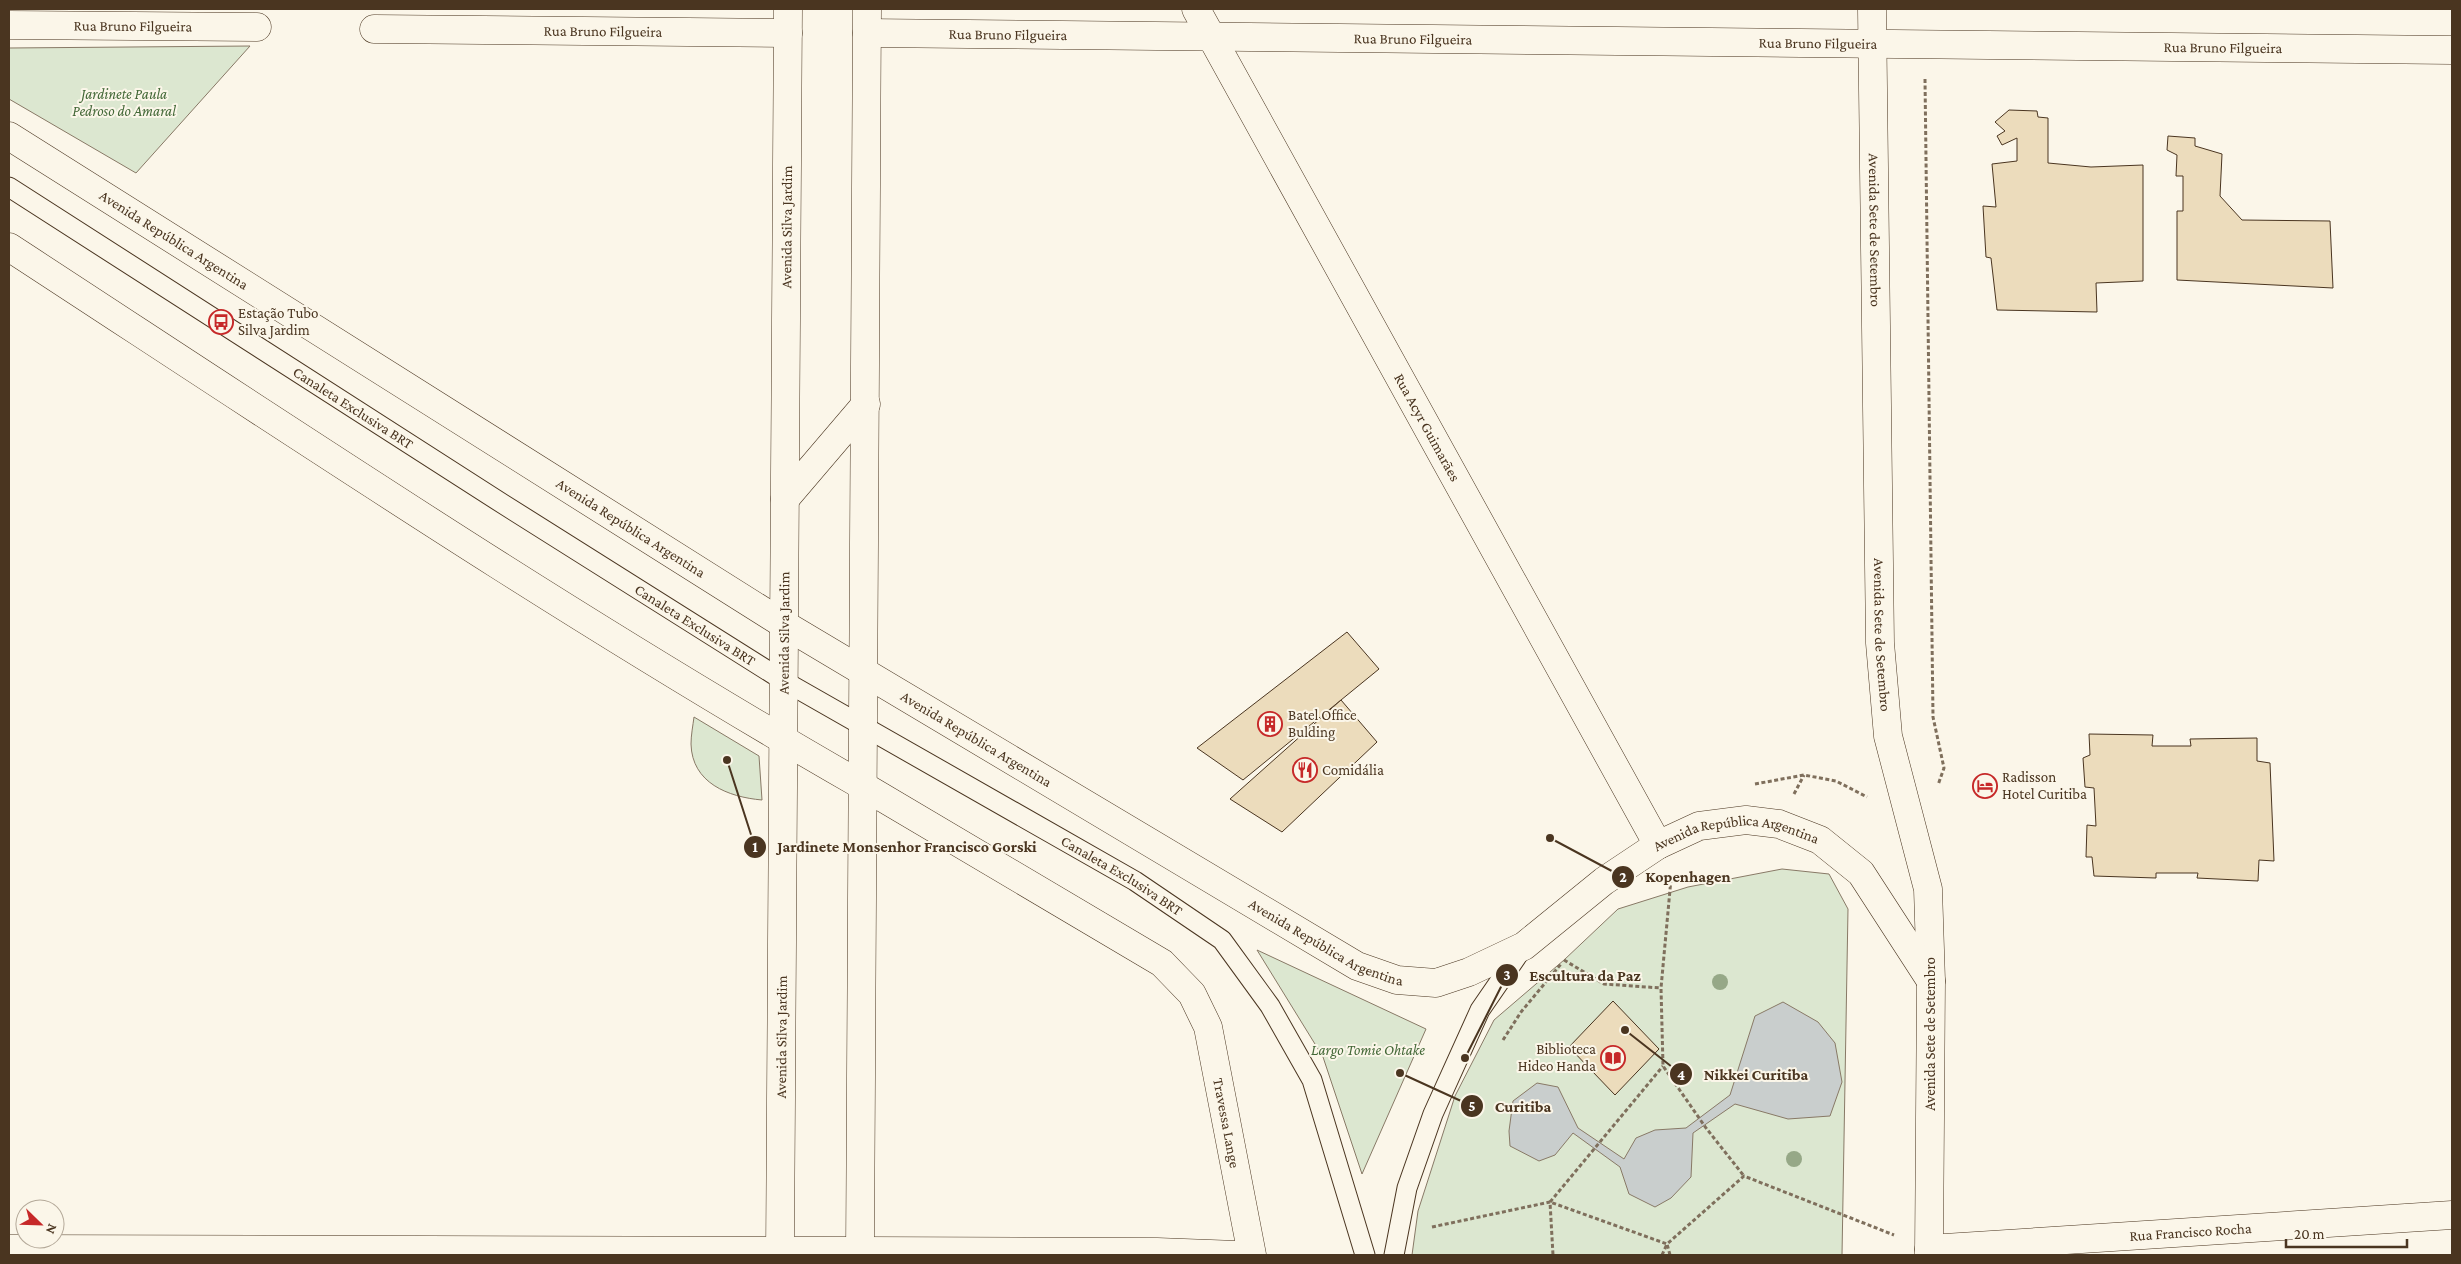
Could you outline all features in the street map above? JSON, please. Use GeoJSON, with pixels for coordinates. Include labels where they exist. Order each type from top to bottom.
{"type":"FeatureCollection","features":[{"type":"Feature","properties":{"kind":"street","name":"Rua Acyr Guimarães"},"geometry":{"type":"LineString","coordinates":[[1196,9],[1658,845]]}},
{"type":"Feature","properties":{"kind":"street","name":"Avenida Sete de Setembro"},"geometry":{"type":"LineString","coordinates":[[1872,9],[1880,643],[1888,736],[1928,889],[1932,981],[1929,1252]]}},
{"type":"Feature","properties":{"kind":"street","name":"Rua Bruno Filgueira"},"geometry":{"type":"LineString","coordinates":[[374,29],[788,21]]}},
{"type":"Feature","properties":{"kind":"street","name":"Avenida Silva Jardim"},"geometry":{"type":"LineString","coordinates":[[780,1253],[788,21]]}},
{"type":"Feature","properties":{"kind":"street","name":"Rua Bruno Filgueira"},"geometry":{"type":"LineString","coordinates":[[867,21],[1212,37],[2452,50]]}},
{"type":"Feature","properties":{"kind":"street"},"geometry":{"type":"LineString","coordinates":[[860,1253],[867,21]]}},
{"type":"Feature","properties":{"kind":"street","name":"Rua Bruno Filgueira"},"geometry":{"type":"LineString","coordinates":[[9,25],[258,27]]}},
{"type":"Feature","properties":{"kind":"street","name":"Avenida República Argentina"},"geometry":{"type":"LineString","coordinates":[[9,136],[864,674],[1357,966],[1397,980],[1436,983],[1470,972],[1524,946],[1604,881],[1658,845],[1699,826],[1746,820],[1779,824],[1820,840],[1861,873],[1932,981]]}},
{"type":"Feature","properties":{"kind":"street"},"geometry":{"type":"LineString","coordinates":[[9,247],[479,552],[784,741],[863,786]]}},
{"type":"Feature","properties":{"kind":"street"},"geometry":{"type":"LineString","coordinates":[[785,499],[866,404]]}},
{"type":"Feature","properties":{"kind":"street","name":"Travessa Lange"},"geometry":{"type":"LineString","coordinates":[[863,786],[1162,963],[1192,994],[1208,1028],[1252,1255]]}},
{"type":"Feature","properties":{"kind":"street","name":"Rua Francisco Rocha"},"geometry":{"type":"LineString","coordinates":[[1929,1252],[2452,1215]]}},
{"type":"Feature","properties":{"kind":"street"},"geometry":{"type":"LineString","coordinates":[[9,1249],[780,1253],[1147,1252],[1237,1255]]}},
{"type":"Feature","properties":{"kind":"lane","name":"Canaleta Exclusiva BRT"},"geometry":{"type":"LineString","coordinates":[[9,188],[495,499],[784,680],[1135,881],[1222,940],[1270,1006],[1312,1080],[1365,1255]]}},
{"type":"Feature","properties":{"kind":"lane"},"geometry":{"type":"LineString","coordinates":[[1394,1255],[1407,1188],[1432,1114],[1480,1010],[1524,946]]}},
{"type":"Feature","properties":{"kind":"path"},"geometry":{"type":"LineString","coordinates":[[1925,92],[1933,717],[1944,768],[1937,790]]}},
{"type":"Feature","properties":{"kind":"path"},"geometry":{"type":"LineString","coordinates":[[1804,775],[1836,781],[1870,798]]}},
{"type":"Feature","properties":{"kind":"path"},"geometry":{"type":"LineString","coordinates":[[1658,845],[1671,872],[1661,988],[1663,1066],[1706,1128],[1744,1176],[1929,1252]]}},
{"type":"Feature","properties":{"kind":"path"},"geometry":{"type":"LineString","coordinates":[[1524,946],[1564,960],[1604,984],[1661,988]]}},
{"type":"Feature","properties":{"kind":"path"},"geometry":{"type":"LineString","coordinates":[[1500,1046],[1521,1012],[1571,954]]}},
{"type":"Feature","properties":{"kind":"path"},"geometry":{"type":"LineString","coordinates":[[1553,1255],[1550,1202],[1663,1066]]}},
{"type":"Feature","properties":{"kind":"path"},"geometry":{"type":"LineString","coordinates":[[1662,1255],[1667,1244],[1744,1176]]}},
{"type":"Feature","properties":{"kind":"path"},"geometry":{"type":"LineString","coordinates":[[1431,1219],[1429,1227],[1550,1202],[1667,1244]]}},
{"type":"Feature","properties":{"kind":"path"},"geometry":{"type":"LineString","coordinates":[[1667,1244],[1670,1255]]}},
{"type":"Feature","properties":{"kind":"green space","name":"Jardinete Paula Pedroso do Amaral"},"geometry":{"type":"Polygon","coordinates":[[[250,46],[136,173],[9,99],[9,48],[250,46]]]}},
{"type":"Feature","properties":{"kind":"green space"},"geometry":{"type":"Polygon","coordinates":[[[694,717],[759,756],[762,800],[725,791],[714,786],[705,778],[698,769],[693,757],[691,741],[694,717]]]}},
{"type":"Feature","properties":{"kind":"green space"},"geometry":{"type":"Polygon","coordinates":[[[1782,869],[1829,874],[1848,909],[1842,1255],[1412,1255],[1418,1211],[1455,1096],[1494,1020],[1564,960],[1618,909],[1688,887],[1782,869]]]}},
{"type":"Feature","properties":{"kind":"green space","name":"Largo Tomie Ohtake"},"geometry":{"type":"Polygon","coordinates":[[[1257,950],[1426,1029],[1362,1174],[1323,1057],[1257,950]]]}},
{"type":"Feature","properties":{"kind":"shaded area"},"geometry":{"type":"Polygon","coordinates":[[[1783,1002],[1818,1022],[1835,1043],[1842,1082],[1830,1116],[1788,1119],[1735,1104],[1693,1133],[1691,1177],[1671,1198],[1655,1207],[1629,1194],[1620,1167],[1573,1133],[1555,1155],[1539,1161],[1510,1146],[1509,1131],[1513,1101],[1537,1083],[1558,1087],[1578,1128],[1624,1159],[1636,1138],[1655,1130],[1686,1128],[1730,1095],[1755,1016],[1783,1002]]]}},
{"type":"Feature","properties":{"kind":"building"},"geometry":{"type":"Polygon","coordinates":[[[2009,110],[2037,111],[2038,117],[2048,118],[2048,163],[2091,167],[2143,165],[2143,281],[2096,283],[2097,312],[1997,310],[1991,258],[1986,257],[1983,206],[1996,207],[1992,164],[2017,161],[2017,138],[2002,145],[1997,136],[2005,131],[1995,122],[2009,110]]]}},
{"type":"Feature","properties":{"kind":"building"},"geometry":{"type":"Polygon","coordinates":[[[2168,136],[2195,138],[2195,146],[2222,154],[2220,196],[2242,220],[2330,221],[2333,288],[2177,280],[2177,211],[2183,211],[2183,176],[2176,176],[2177,155],[2167,150],[2168,136]]]}},
{"type":"Feature","properties":{"kind":"building","name":"Batel Office Bulding"},"geometry":{"type":"Polygon","coordinates":[[[1347,632],[1379,669],[1243,780],[1197,748],[1347,632]]]}},
{"type":"Feature","properties":{"kind":"building","name":"Comidália"},"geometry":{"type":"Polygon","coordinates":[[[1341,700],[1377,742],[1282,832],[1230,799],[1341,700]]]}},
{"type":"Feature","properties":{"kind":"building"},"geometry":{"type":"Polygon","coordinates":[[[2089,734],[2153,735],[2152,746],[2191,746],[2190,739],[2257,738],[2257,761],[2270,763],[2274,861],[2259,860],[2258,881],[2197,878],[2198,873],[2156,873],[2156,878],[2094,876],[2092,857],[2086,857],[2087,825],[2096,826],[2094,788],[2085,787],[2083,758],[2090,755],[2089,734]]]}},
{"type":"Feature","properties":{"kind":"building"},"geometry":{"type":"Polygon","coordinates":[[[1613,1001],[1659,1049],[1615,1095],[1569,1047],[1613,1001]]]}},
{"type":"Feature","properties":{"kind":"place","name":"Estação Tubo Silva Jardim"},"geometry":{"type":"Point","coordinates":[221,322]}},
{"type":"Feature","properties":{"kind":"place","name":"Batel Office Bulding"},"geometry":{"type":"Point","coordinates":[1270,724]}},
{"type":"Feature","properties":{"kind":"place","name":"Jardinete Monsenhor Francisco Gorski"},"geometry":{"type":"Point","coordinates":[727,760]}},
{"type":"Feature","properties":{"kind":"place","name":"Comidália"},"geometry":{"type":"Point","coordinates":[1305,770]}},
{"type":"Feature","properties":{"kind":"place","name":"Radisson Hotel Curitiba"},"geometry":{"type":"Point","coordinates":[1985,786]}},
{"type":"Feature","properties":{"kind":"place","name":"Kopenhagen"},"geometry":{"type":"Point","coordinates":[1550,838]}},
{"type":"Feature","properties":{"kind":"place","name":"Nikkei Curitiba"},"geometry":{"type":"Point","coordinates":[1625,1030]}},
{"type":"Feature","properties":{"kind":"place","name":"Escultura da Paz"},"geometry":{"type":"Point","coordinates":[1465,1058]}},
{"type":"Feature","properties":{"kind":"place","name":"Biblioteca Hideo Handa"},"geometry":{"type":"Point","coordinates":[1613,1058]}},
{"type":"Feature","properties":{"kind":"place","name":"Curitiba"},"geometry":{"type":"Point","coordinates":[1400,1073]}}]}
